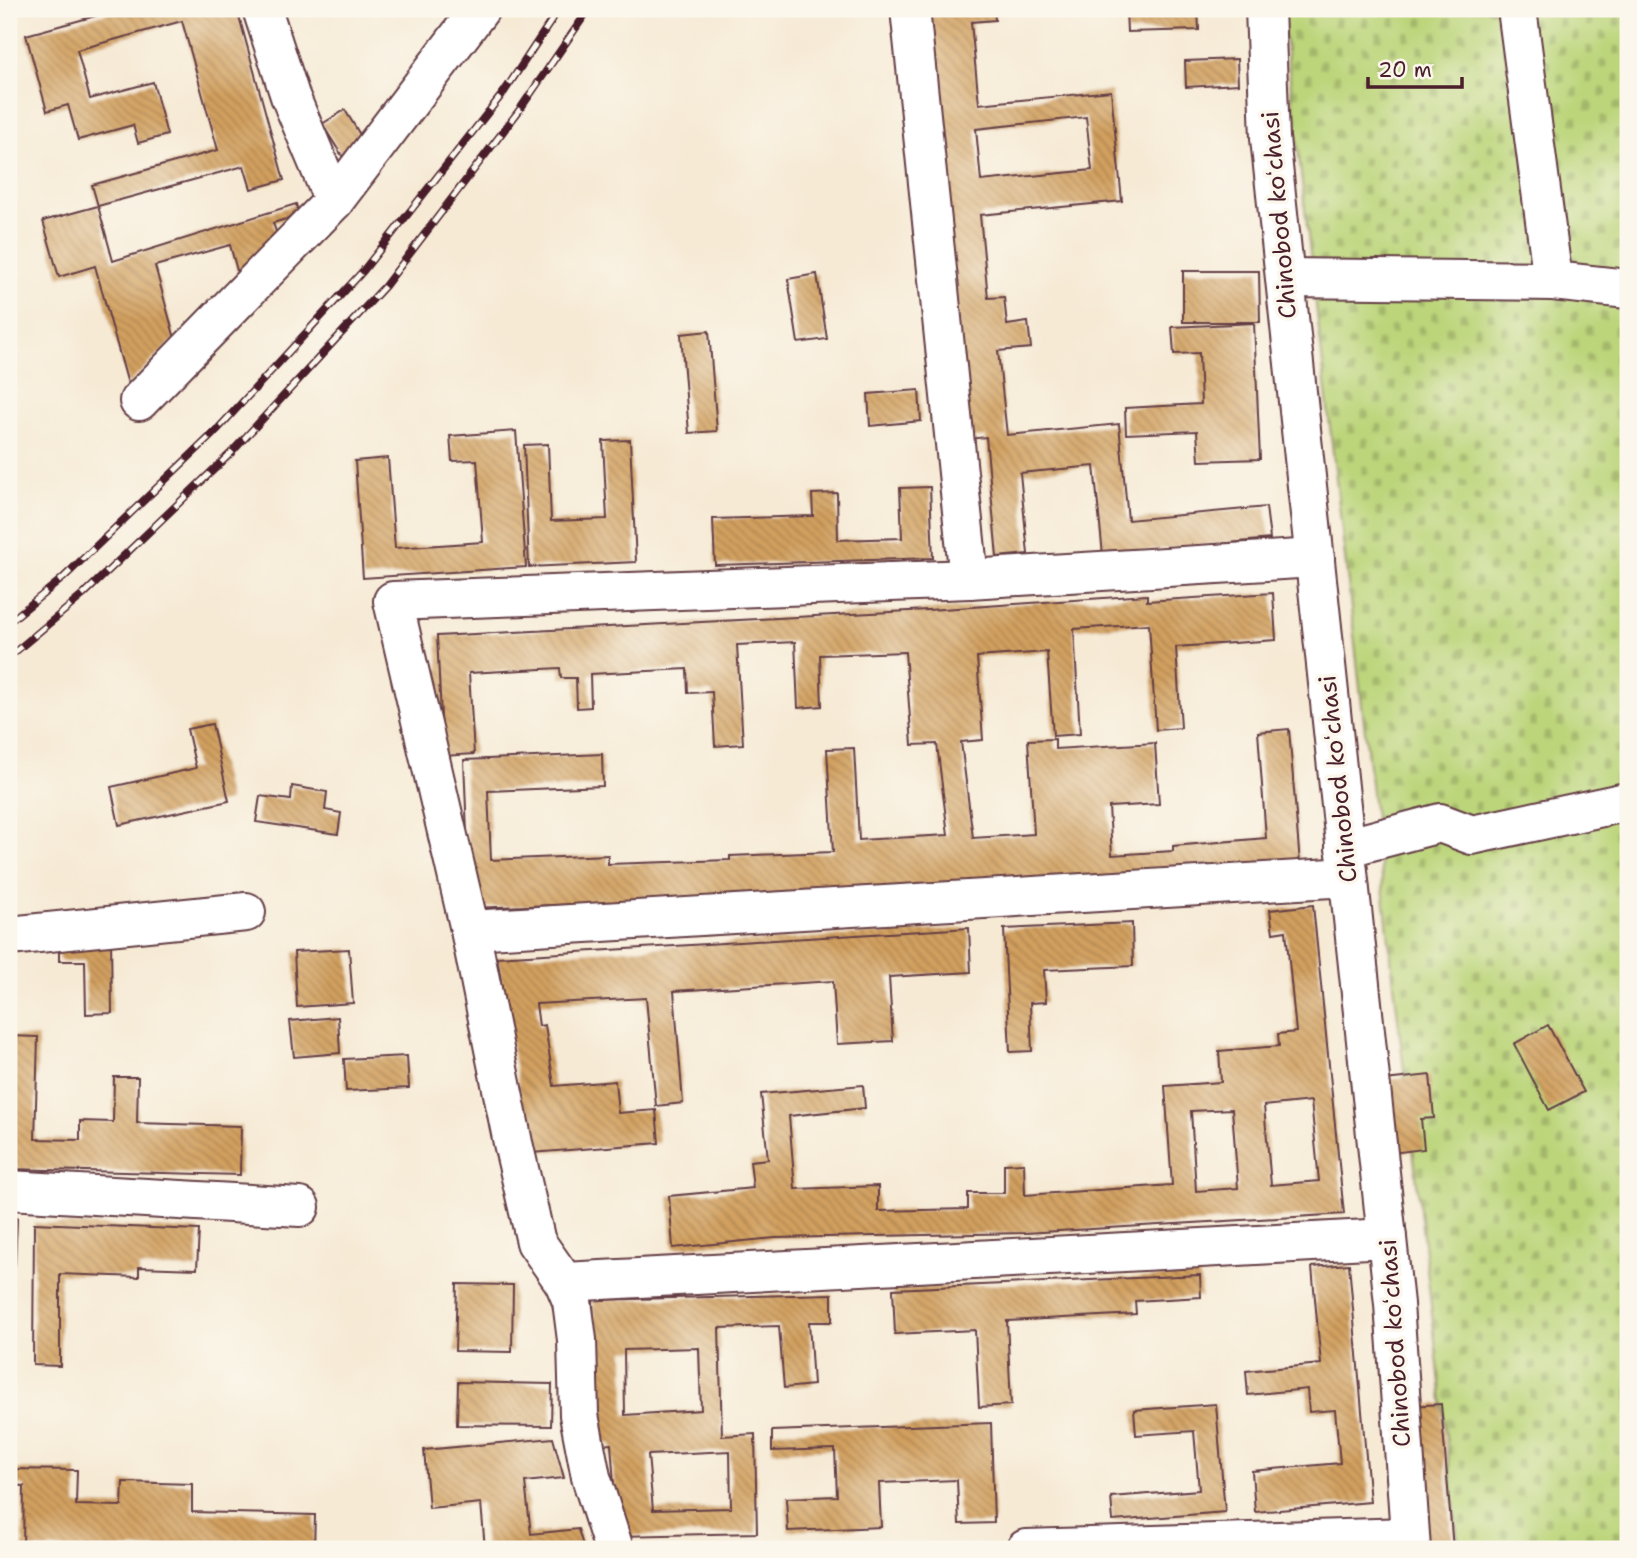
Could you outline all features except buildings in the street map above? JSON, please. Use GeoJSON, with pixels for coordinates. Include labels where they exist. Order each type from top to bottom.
{"type":"FeatureCollection","features":[{"type":"Feature","properties":{"kind":"street"},"geometry":{"type":"LineString","coordinates":[[261,9],[290,96],[334,201]]}},
{"type":"Feature","properties":{"kind":"street"},"geometry":{"type":"LineString","coordinates":[[139,401],[334,201],[480,9]]}},
{"type":"Feature","properties":{"kind":"street"},"geometry":{"type":"LineString","coordinates":[[910,9],[969,579]]}},
{"type":"Feature","properties":{"kind":"street","name":"Chinobod koʻchasi"},"geometry":{"type":"LineString","coordinates":[[1265,9],[1270,138],[1394,1304],[1410,1543]]}},
{"type":"Feature","properties":{"kind":"street"},"geometry":{"type":"LineString","coordinates":[[1517,9],[1553,281]]}},
{"type":"Feature","properties":{"kind":"street"},"geometry":{"type":"LineString","coordinates":[[1285,278],[1553,281],[1628,289]]}},
{"type":"Feature","properties":{"kind":"street"},"geometry":{"type":"LineString","coordinates":[[614,1549],[591,1476],[579,1415],[577,1340],[572,1301],[565,1282],[536,1242],[470,930],[393,601],[969,579],[1315,558]]}},
{"type":"Feature","properties":{"kind":"street"},"geometry":{"type":"LineString","coordinates":[[470,930],[1347,862],[1440,823],[1472,835],[1621,803]]}},
{"type":"Feature","properties":{"kind":"street"},"geometry":{"type":"LineString","coordinates":[[9,936],[246,912]]}},
{"type":"Feature","properties":{"kind":"street"},"geometry":{"type":"LineString","coordinates":[[9,1189],[300,1206]]}},
{"type":"Feature","properties":{"kind":"street"},"geometry":{"type":"LineString","coordinates":[[565,1282],[1387,1238]]}},
{"type":"Feature","properties":{"kind":"street"},"geometry":{"type":"LineString","coordinates":[[1026,1549],[1410,1543]]}},
{"type":"Feature","properties":{"kind":"green space"},"geometry":{"type":"Polygon","coordinates":[[[1282,9],[1628,9],[1628,1549],[1459,1549],[1282,9]]]}},
{"type":"Feature","properties":{"kind":"railway"},"geometry":{"type":"LineString","coordinates":[[9,622],[63,578],[215,432],[363,271],[504,92],[559,9]]}},
{"type":"Feature","properties":{"kind":"railway"},"geometry":{"type":"LineString","coordinates":[[9,657],[83,595],[231,453],[385,286],[518,112],[589,9]]}}]}
